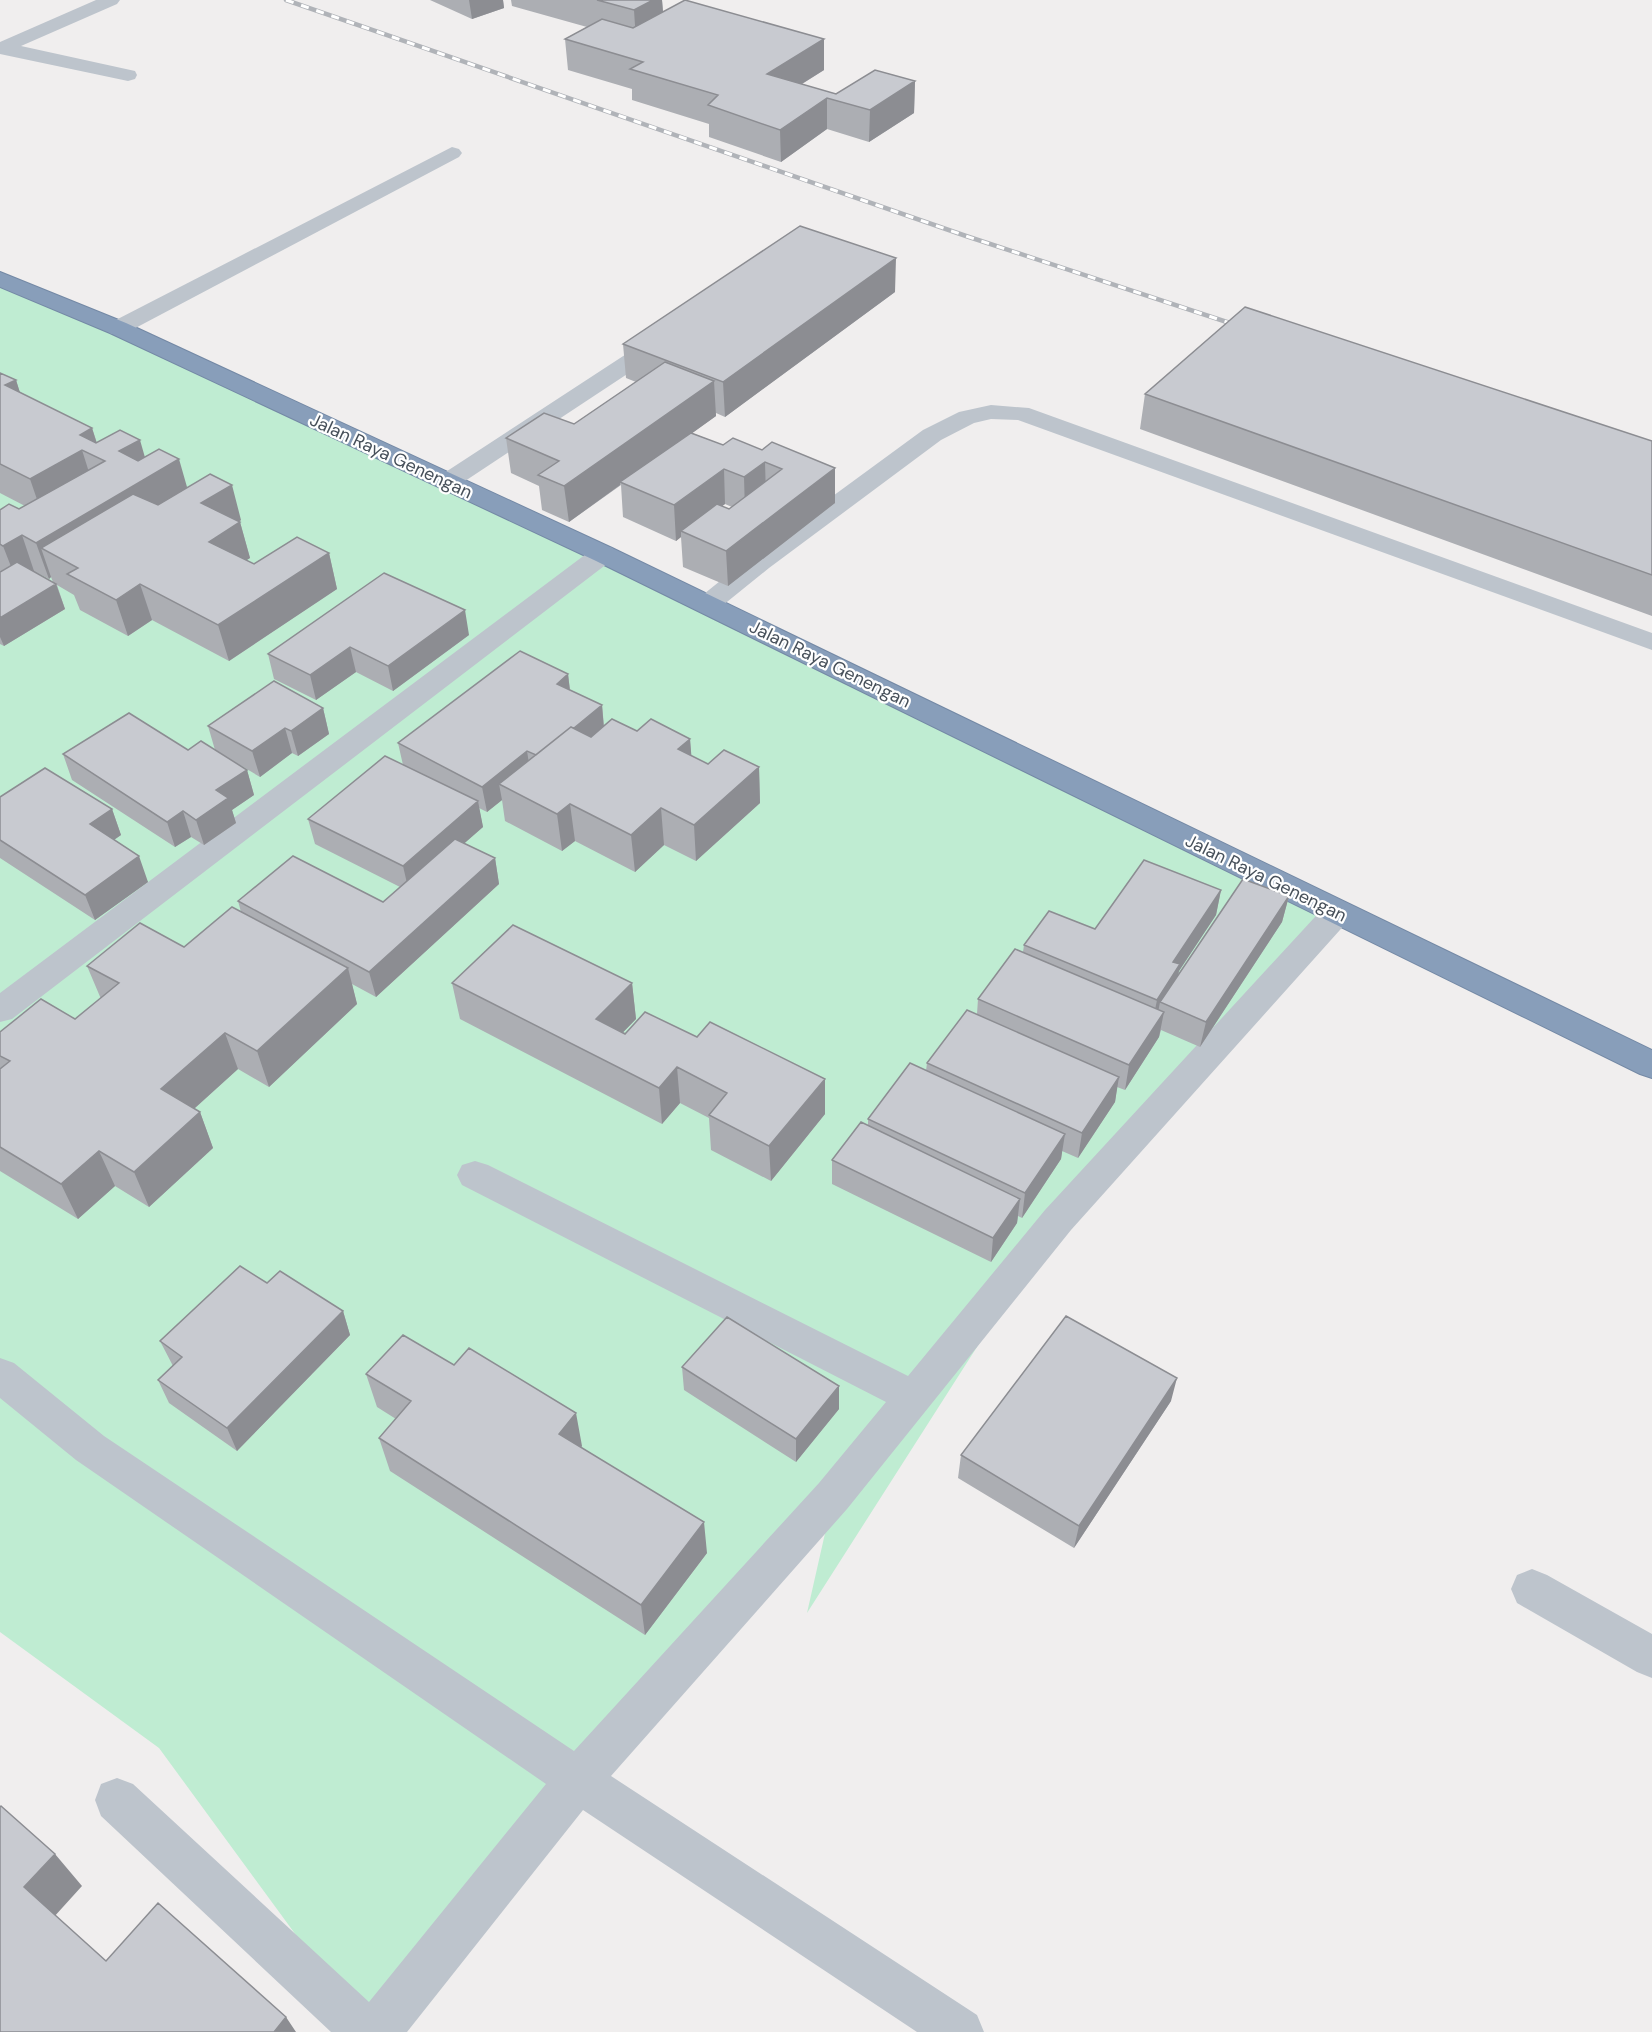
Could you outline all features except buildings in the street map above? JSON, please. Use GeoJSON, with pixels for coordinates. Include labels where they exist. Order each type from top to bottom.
{"type":"FeatureCollection","features":[{"type":"Feature","properties":{"kind":"highway","name":"Jalan Raya Genengan"},"geometry":{"type":"LineString","coordinates":[[0,279],[118,328],[603,554],[1652,1065]]}},
{"type":"Feature","properties":{"kind":"street"},"geometry":{"type":"LineString","coordinates":[[2,49],[111,0]]}},
{"type":"Feature","properties":{"kind":"street"},"geometry":{"type":"LineString","coordinates":[[2,49],[128,75]]}},
{"type":"Feature","properties":{"kind":"street"},"geometry":{"type":"LineString","coordinates":[[118,328],[452,153]]}},
{"type":"Feature","properties":{"kind":"street"},"geometry":{"type":"LineString","coordinates":[[447,482],[500,450],[645,352]]}},
{"type":"Feature","properties":{"kind":"street"},"geometry":{"type":"LineString","coordinates":[[708,604],[932,435],[967,417],[991,412],[1022,413],[1652,642]]}},
{"type":"Feature","properties":{"kind":"street"},"geometry":{"type":"LineString","coordinates":[[0,1010],[603,554]]}},
{"type":"Feature","properties":{"kind":"street"},"geometry":{"type":"LineString","coordinates":[[376,2032],[578,1780],[833,1496],[1058,1220],[1337,912]]}},
{"type":"Feature","properties":{"kind":"street"},"geometry":{"type":"LineString","coordinates":[[475,1174],[914,1398]]}},
{"type":"Feature","properties":{"kind":"street"},"geometry":{"type":"LineString","coordinates":[[0,1375],[90,1448],[578,1780],[960,2032]]}},
{"type":"Feature","properties":{"kind":"street"},"geometry":{"type":"LineString","coordinates":[[1532,1589],[1652,1657]]}},
{"type":"Feature","properties":{"kind":"street"},"geometry":{"type":"LineString","coordinates":[[117,1800],[366,2032]]}},
{"type":"Feature","properties":{"kind":"green space"},"geometry":{"type":"Polygon","coordinates":[[[0,280],[257,393],[1337,913],[1058,1220],[807,1613],[833,1498],[367,2032],[159,1748],[0,1632],[0,280]]]}},
{"type":"Feature","properties":{"kind":"railway"},"geometry":{"type":"LineString","coordinates":[[286,0],[966,236],[1245,328]]}}]}
